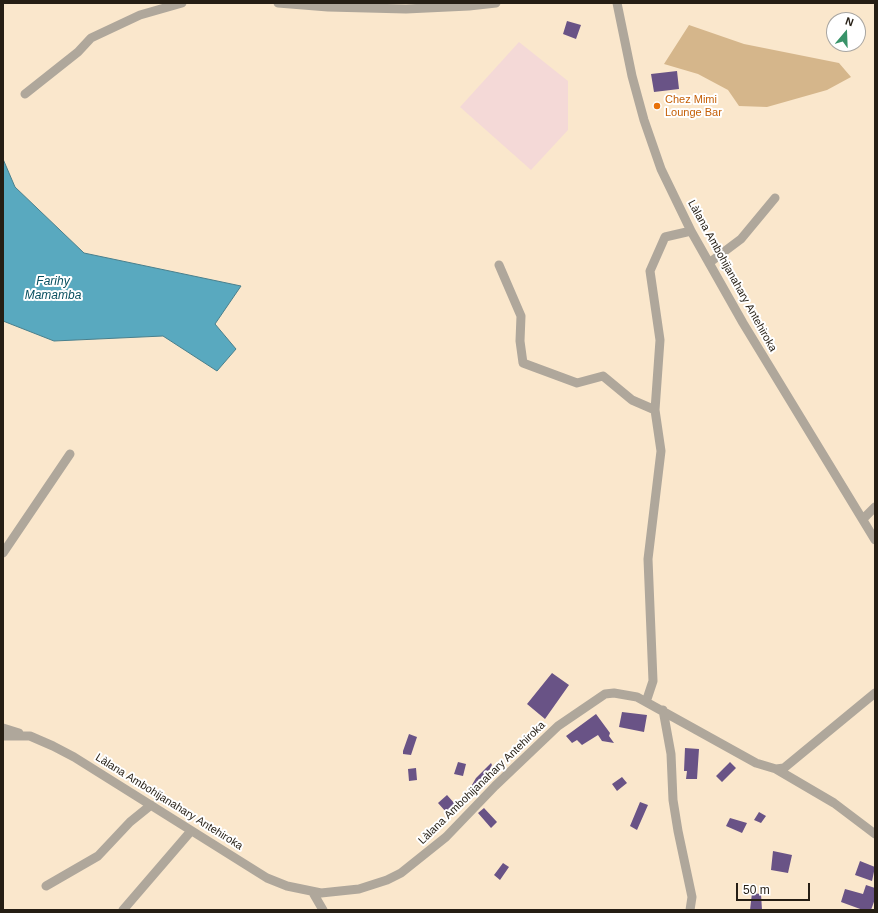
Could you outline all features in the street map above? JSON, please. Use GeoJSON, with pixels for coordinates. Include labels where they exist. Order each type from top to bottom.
{"type":"FeatureCollection","features":[{"type":"Feature","properties":{"kind":"street"},"geometry":{"type":"LineString","coordinates":[[25,94],[78,52],[91,38],[140,14],[182,3]]}},
{"type":"Feature","properties":{"kind":"street"},"geometry":{"type":"LineString","coordinates":[[278,3],[406,6],[469,6],[496,3]]}},
{"type":"Feature","properties":{"kind":"street","name":"Làlana Ambohijanahary Antehiroka"},"geometry":{"type":"LineString","coordinates":[[617,3],[632,76],[644,120],[661,169],[691,231],[743,323],[875,540]]}},
{"type":"Feature","properties":{"kind":"street"},"geometry":{"type":"LineString","coordinates":[[709,263],[741,239],[775,198]]}},
{"type":"Feature","properties":{"kind":"street"},"geometry":{"type":"LineString","coordinates":[[646,702],[652,681],[648,559],[661,451],[655,410],[660,340],[650,271],[665,237],[691,231]]}},
{"type":"Feature","properties":{"kind":"street"},"geometry":{"type":"LineString","coordinates":[[499,265],[521,316],[520,341],[523,363],[578,384],[603,376],[632,400],[655,410]]}},
{"type":"Feature","properties":{"kind":"street"},"geometry":{"type":"LineString","coordinates":[[3,553],[70,454]]}},
{"type":"Feature","properties":{"kind":"street"},"geometry":{"type":"LineString","coordinates":[[862,519],[875,507]]}},
{"type":"Feature","properties":{"kind":"street","name":"Làlana Ambohijanahary Antehiroka"},"geometry":{"type":"LineString","coordinates":[[3,736],[30,736],[74,757],[267,878],[287,886],[320,893],[359,889],[388,880],[401,873],[446,837],[495,786],[558,726],[594,700],[604,694],[614,692],[637,697],[663,710],[756,763],[776,769],[834,803],[875,834]]}},
{"type":"Feature","properties":{"kind":"street"},"geometry":{"type":"LineString","coordinates":[[776,769],[784,768],[875,693]]}},
{"type":"Feature","properties":{"kind":"street"},"geometry":{"type":"LineString","coordinates":[[663,710],[671,754],[673,800],[678,832],[692,897],[690,910]]}},
{"type":"Feature","properties":{"kind":"street"},"geometry":{"type":"LineString","coordinates":[[3,728],[30,736]]}},
{"type":"Feature","properties":{"kind":"street"},"geometry":{"type":"LineString","coordinates":[[46,886],[98,856],[130,822],[151,805]]}},
{"type":"Feature","properties":{"kind":"street"},"geometry":{"type":"LineString","coordinates":[[123,910],[191,831]]}},
{"type":"Feature","properties":{"kind":"street"},"geometry":{"type":"LineString","coordinates":[[312,891],[323,910]]}},
{"type":"Feature","properties":{"kind":"shaded area"},"geometry":{"type":"Polygon","coordinates":[[[689,25],[744,44],[839,63],[851,77],[827,90],[767,107],[739,106],[728,90],[698,74],[664,64],[689,25]]]}},
{"type":"Feature","properties":{"kind":"shaded area"},"geometry":{"type":"Polygon","coordinates":[[[519,42],[568,81],[568,130],[531,170],[460,107],[519,42]]]}},
{"type":"Feature","properties":{"kind":"water","name":"Farihy Mamamba"},"geometry":{"type":"Polygon","coordinates":[[[3,159],[15,187],[84,253],[241,286],[215,324],[236,349],[217,371],[163,336],[54,341],[3,321],[3,159]]]}},
{"type":"Feature","properties":{"kind":"building"},"geometry":{"type":"Polygon","coordinates":[[[567,21],[581,25],[576,39],[563,34],[567,21]]]}},
{"type":"Feature","properties":{"kind":"building"},"geometry":{"type":"Polygon","coordinates":[[[677,71],[679,89],[654,92],[651,74],[677,71]]]}},
{"type":"Feature","properties":{"kind":"building"},"geometry":{"type":"Polygon","coordinates":[[[552,673],[569,685],[545,719],[527,704],[552,673]]]}},
{"type":"Feature","properties":{"kind":"building"},"geometry":{"type":"Polygon","coordinates":[[[622,712],[647,715],[644,732],[619,727],[622,712]]]}},
{"type":"Feature","properties":{"kind":"building"},"geometry":{"type":"Polygon","coordinates":[[[596,714],[610,733],[609,736],[614,743],[602,741],[598,735],[582,745],[577,740],[572,743],[566,736],[596,714]]]}},
{"type":"Feature","properties":{"kind":"building"},"geometry":{"type":"Polygon","coordinates":[[[409,734],[417,737],[411,755],[403,754],[409,734]]]}},
{"type":"Feature","properties":{"kind":"building"},"geometry":{"type":"Polygon","coordinates":[[[685,748],[699,749],[697,779],[686,779],[687,771],[684,771],[685,748]]]}},
{"type":"Feature","properties":{"kind":"building"},"geometry":{"type":"Polygon","coordinates":[[[458,762],[466,764],[463,776],[454,774],[458,762]]]}},
{"type":"Feature","properties":{"kind":"building"},"geometry":{"type":"Polygon","coordinates":[[[730,762],[736,768],[722,782],[716,776],[730,762]]]}},
{"type":"Feature","properties":{"kind":"building"},"geometry":{"type":"Polygon","coordinates":[[[491,763],[492,765],[479,789],[463,804],[462,802],[476,778],[491,763]]]}},
{"type":"Feature","properties":{"kind":"building"},"geometry":{"type":"Polygon","coordinates":[[[416,768],[417,780],[409,781],[408,769],[416,768]]]}},
{"type":"Feature","properties":{"kind":"building"},"geometry":{"type":"Polygon","coordinates":[[[622,777],[627,783],[617,791],[612,784],[622,777]]]}},
{"type":"Feature","properties":{"kind":"building"},"geometry":{"type":"Polygon","coordinates":[[[447,795],[455,804],[446,812],[438,803],[447,795]]]}},
{"type":"Feature","properties":{"kind":"building"},"geometry":{"type":"Polygon","coordinates":[[[640,802],[648,805],[637,830],[630,826],[640,802]]]}},
{"type":"Feature","properties":{"kind":"building"},"geometry":{"type":"Polygon","coordinates":[[[484,808],[497,822],[491,828],[478,813],[484,808]]]}},
{"type":"Feature","properties":{"kind":"building"},"geometry":{"type":"Polygon","coordinates":[[[759,812],[766,816],[761,823],[754,820],[759,812]]]}},
{"type":"Feature","properties":{"kind":"building"},"geometry":{"type":"Polygon","coordinates":[[[730,818],[747,823],[742,833],[726,826],[730,818]]]}},
{"type":"Feature","properties":{"kind":"building"},"geometry":{"type":"Polygon","coordinates":[[[773,851],[792,855],[788,873],[771,870],[773,851]]]}},
{"type":"Feature","properties":{"kind":"building"},"geometry":{"type":"Polygon","coordinates":[[[860,861],[875,867],[872,881],[855,875],[860,861]]]}},
{"type":"Feature","properties":{"kind":"building"},"geometry":{"type":"Polygon","coordinates":[[[503,863],[509,867],[500,880],[494,875],[503,863]]]}},
{"type":"Feature","properties":{"kind":"building"},"geometry":{"type":"Polygon","coordinates":[[[866,885],[875,888],[875,899],[871,910],[863,910],[841,902],[845,889],[863,894],[866,885]]]}},
{"type":"Feature","properties":{"kind":"building"},"geometry":{"type":"Polygon","coordinates":[[[752,893],[761,894],[762,910],[750,910],[752,893]]]}},
{"type":"Feature","properties":{"kind":"place","name":"Chez Mimi Lounge Bar"},"geometry":{"type":"Point","coordinates":[657,106]}}]}
